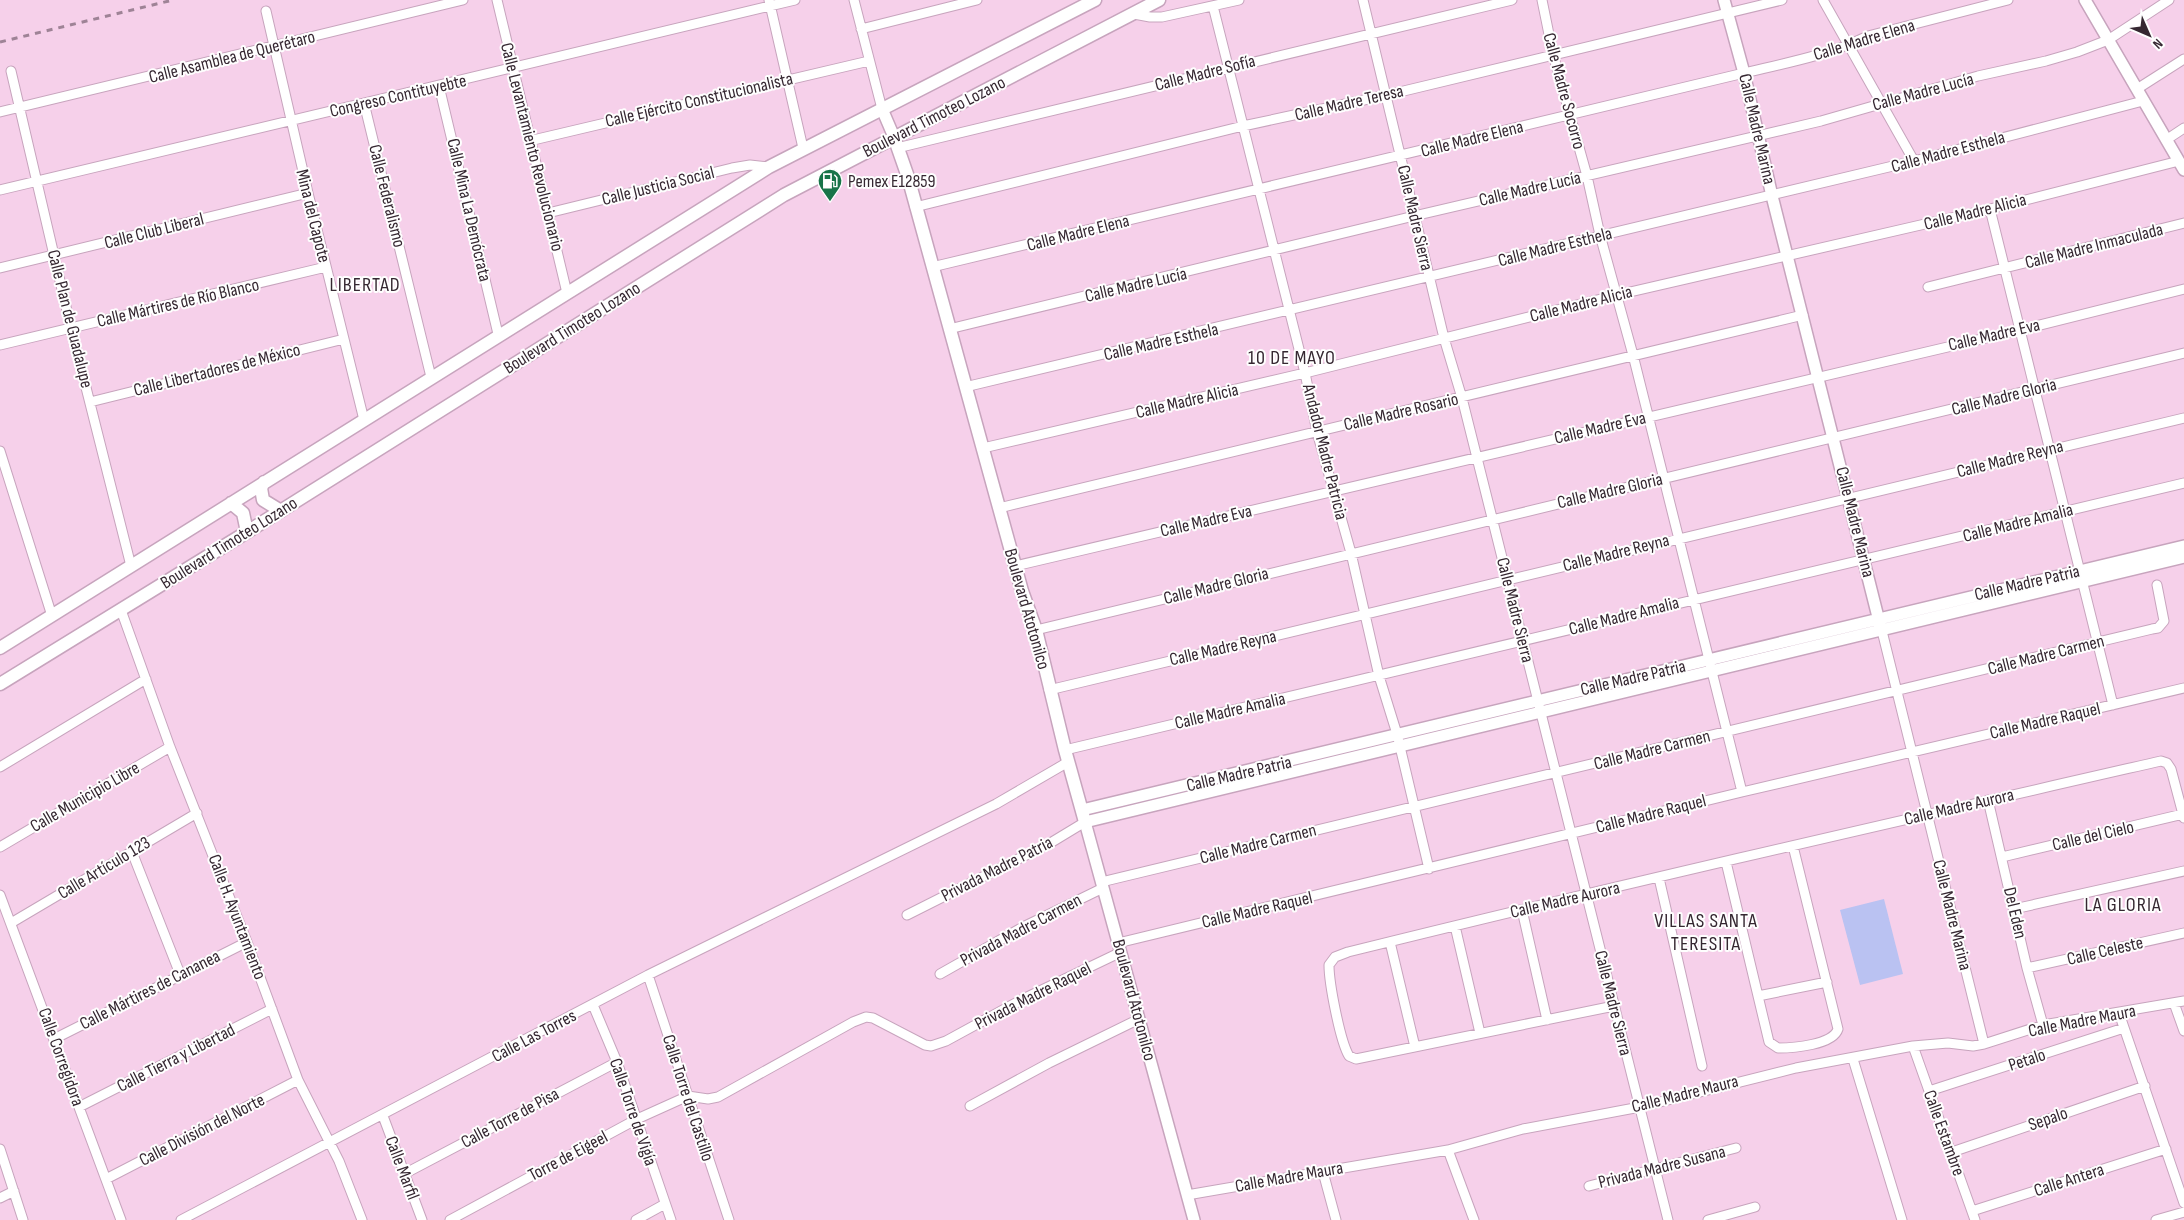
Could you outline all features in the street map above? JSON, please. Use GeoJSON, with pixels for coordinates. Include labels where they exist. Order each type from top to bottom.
{"type":"FeatureCollection","features":[{"type":"Feature","properties":{"kind":"main road","name":"Boulevard Timoteo Lozano"},"geometry":{"type":"LineString","coordinates":[[0,648],[498,334],[769,167],[1094,0]]}},
{"type":"Feature","properties":{"kind":"main road","name":"Boulevard Timoteo Lozano"},"geometry":{"type":"LineString","coordinates":[[0,684],[281,511],[784,195],[896,142],[1160,0]]}},
{"type":"Feature","properties":{"kind":"main road","name":"Boulevard Atotonilco"},"geometry":{"type":"LineString","coordinates":[[896,142],[999,508],[1036,630],[1066,756],[1084,816]]}},
{"type":"Feature","properties":{"kind":"main road"},"geometry":{"type":"LineString","coordinates":[[264,482],[261,488],[263,500],[281,511]]}},
{"type":"Feature","properties":{"kind":"main road"},"geometry":{"type":"LineString","coordinates":[[230,503],[243,513],[247,532]]}},
{"type":"Feature","properties":{"kind":"street","name":"Calle Asamblea de Querétaro"},"geometry":{"type":"LineString","coordinates":[[0,112],[463,0]]}},
{"type":"Feature","properties":{"kind":"street","name":"Calle Levantamiento Revolucionario"},"geometry":{"type":"LineString","coordinates":[[497,0],[529,141],[567,293]]}},
{"type":"Feature","properties":{"kind":"street","name":"Congreso Contituyebte"},"geometry":{"type":"LineString","coordinates":[[0,190],[512,69],[769,3],[795,0]]}},
{"type":"Feature","properties":{"kind":"street","name":"Boulevard Atotonilco"},"geometry":{"type":"LineString","coordinates":[[854,0],[882,109],[896,142]]}},
{"type":"Feature","properties":{"kind":"street"},"geometry":{"type":"LineString","coordinates":[[861,29],[977,0]]}},
{"type":"Feature","properties":{"kind":"street"},"geometry":{"type":"LineString","coordinates":[[1134,14],[1162,17],[1239,0]]}},
{"type":"Feature","properties":{"kind":"street","name":"Calle Madre Sierra"},"geometry":{"type":"LineString","coordinates":[[1363,0],[1444,338],[1462,398],[1668,1220]]}},
{"type":"Feature","properties":{"kind":"street","name":"Calle Madre Sofía"},"geometry":{"type":"LineString","coordinates":[[896,142],[1372,34],[1512,0]]}},
{"type":"Feature","properties":{"kind":"street","name":"Calle Madre Socorro"},"geometry":{"type":"LineString","coordinates":[[1542,0],[1553,54],[1587,176],[1600,235],[1633,356],[1742,792]]}},
{"type":"Feature","properties":{"kind":"street","name":"Calle Madre Marina"},"geometry":{"type":"LineString","coordinates":[[1724,0],[1744,73],[1772,196],[1984,1044]]}},
{"type":"Feature","properties":{"kind":"street","name":"Calle Madre Teresa"},"geometry":{"type":"LineString","coordinates":[[915,206],[1244,126],[1387,95],[1782,0]]}},
{"type":"Feature","properties":{"kind":"street"},"geometry":{"type":"LineString","coordinates":[[1823,0],[1914,162]]}},
{"type":"Feature","properties":{"kind":"street","name":"Calle Madre Elena"},"geometry":{"type":"LineString","coordinates":[[932,267],[1744,73],[1849,45],[1868,36],[2008,0]]}},
{"type":"Feature","properties":{"kind":"street"},"geometry":{"type":"LineString","coordinates":[[2085,0],[2181,166]]}},
{"type":"Feature","properties":{"kind":"street","name":"Calle Madre Lucía"},"geometry":{"type":"LineString","coordinates":[[949,330],[1414,216],[1822,121],[1978,76],[2046,61],[2108,40],[2169,0]]}},
{"type":"Feature","properties":{"kind":"street"},"geometry":{"type":"LineString","coordinates":[[769,3],[803,148]]}},
{"type":"Feature","properties":{"kind":"street","name":"Andador Madre Patricia"},"geometry":{"type":"LineString","coordinates":[[1213,6],[1244,126],[1273,252],[1305,373],[1317,432],[1351,553],[1379,676],[1397,734],[1429,869]]}},
{"type":"Feature","properties":{"kind":"street","name":"Mina del Capote"},"geometry":{"type":"LineString","coordinates":[[266,11],[308,193],[364,420]]}},
{"type":"Feature","properties":{"kind":"street"},"geometry":{"type":"LineString","coordinates":[[2137,89],[2184,59]]}},
{"type":"Feature","properties":{"kind":"street","name":"Calle Ejército Constitucionalista"},"geometry":{"type":"LineString","coordinates":[[529,141],[869,61]]}},
{"type":"Feature","properties":{"kind":"street","name":"Calle Plan de Guadalupe"},"geometry":{"type":"LineString","coordinates":[[11,71],[71,328],[131,566]]}},
{"type":"Feature","properties":{"kind":"street","name":"Calle Mina La Demócrata"},"geometry":{"type":"LineString","coordinates":[[439,86],[498,334]]}},
{"type":"Feature","properties":{"kind":"street","name":"Calle Madre Esthela"},"geometry":{"type":"LineString","coordinates":[[965,387],[1914,162],[2143,101]]}},
{"type":"Feature","properties":{"kind":"street","name":"Calle Federalismo"},"geometry":{"type":"LineString","coordinates":[[364,103],[431,377]]}},
{"type":"Feature","properties":{"kind":"street"},"geometry":{"type":"LineString","coordinates":[[2166,140],[2184,128]]}},
{"type":"Feature","properties":{"kind":"street","name":"Calle Justicia Social"},"geometry":{"type":"LineString","coordinates":[[548,213],[732,168],[750,166],[769,167]]}},
{"type":"Feature","properties":{"kind":"street","name":"Calle Madre Alicia"},"geometry":{"type":"LineString","coordinates":[[983,448],[1305,373],[1617,295],[2181,166]]}},
{"type":"Feature","properties":{"kind":"street","name":"Calle Club Liberal"},"geometry":{"type":"LineString","coordinates":[[0,268],[308,193]]}},
{"type":"Feature","properties":{"kind":"street"},"geometry":{"type":"LineString","coordinates":[[1990,210],[2114,705]]}},
{"type":"Feature","properties":{"kind":"street","name":"Calle Madre Inmaculada"},"geometry":{"type":"LineString","coordinates":[[1928,287],[2184,223]]}},
{"type":"Feature","properties":{"kind":"street","name":"Calle Mártires de Río Blanco"},"geometry":{"type":"LineString","coordinates":[[0,345],[326,267]]}},
{"type":"Feature","properties":{"kind":"street","name":"Calle Madre Eva"},"geometry":{"type":"LineString","coordinates":[[1016,566],[2020,330],[2184,288]]}},
{"type":"Feature","properties":{"kind":"street","name":"Calle Madre Rosario"},"geometry":{"type":"LineString","coordinates":[[999,508],[1803,315]]}},
{"type":"Feature","properties":{"kind":"street","name":"Calle Libertadores de México"},"geometry":{"type":"LineString","coordinates":[[90,402],[344,338]]}},
{"type":"Feature","properties":{"kind":"street","name":"Calle Madre Gloria"},"geometry":{"type":"LineString","coordinates":[[1036,630],[2184,353]]}},
{"type":"Feature","properties":{"kind":"street","name":"Calle Madre Reyna"},"geometry":{"type":"LineString","coordinates":[[1049,690],[2184,418]]}},
{"type":"Feature","properties":{"kind":"street"},"geometry":{"type":"LineString","coordinates":[[0,451],[52,616]]}},
{"type":"Feature","properties":{"kind":"street","name":"Calle Madre Amalia"},"geometry":{"type":"LineString","coordinates":[[889,856],[996,804],[1066,756],[1522,641],[2184,483]]}},
{"type":"Feature","properties":{"kind":"street","name":"Calle Madre Patria"},"geometry":{"type":"LineString","coordinates":[[1710,666],[1879,618],[2184,546]]}},
{"type":"Feature","properties":{"kind":"street","name":"Calle Madre Patria"},"geometry":{"type":"LineString","coordinates":[[1084,816],[1397,734],[1539,706],[1710,666],[1882,631],[2184,558]]}},
{"type":"Feature","properties":{"kind":"street","name":"Calle Madre Carmen"},"geometry":{"type":"LineString","coordinates":[[1102,885],[1413,805],[1556,774],[2152,629],[2161,625],[2164,615],[2157,585]]}},
{"type":"Feature","properties":{"kind":"street","name":"Calle H. Ayuntamiento"},"geometry":{"type":"LineString","coordinates":[[121,610],[170,747],[247,942],[298,1080],[340,1161],[362,1220]]}},
{"type":"Feature","properties":{"kind":"street"},"geometry":{"type":"LineString","coordinates":[[0,767],[146,679]]}},
{"type":"Feature","properties":{"kind":"street","name":"Calle Madre Raquel"},"geometry":{"type":"LineString","coordinates":[[1119,947],[1742,792],[2184,688]]}},
{"type":"Feature","properties":{"kind":"street","name":"Calle Madre Patria"},"geometry":{"type":"LineString","coordinates":[[1084,816],[1399,746],[1539,706]]}},
{"type":"Feature","properties":{"kind":"street","name":"Calle Municipio Libre"},"geometry":{"type":"LineString","coordinates":[[0,847],[170,747]]}},
{"type":"Feature","properties":{"kind":"street","name":"Calle Madre Aurora"},"geometry":{"type":"LineString","coordinates":[[1614,1006],[1356,1059],[1349,1056],[1343,1041],[1330,979],[1329,965],[1331,960],[1348,952],[1928,814],[2161,761],[2167,763],[2171,768],[2184,816]]}},
{"type":"Feature","properties":{"kind":"street","name":"Del Eden"},"geometry":{"type":"LineString","coordinates":[[1988,800],[2027,968],[2043,1025]]}},
{"type":"Feature","properties":{"kind":"street","name":"Calle Artículo 123"},"geometry":{"type":"LineString","coordinates":[[11,923],[197,814]]}},
{"type":"Feature","properties":{"kind":"street","name":"Boulevard Atotonilco"},"geometry":{"type":"LineString","coordinates":[[1084,816],[1194,1220]]}},
{"type":"Feature","properties":{"kind":"street","name":"Privada Madre Patria"},"geometry":{"type":"LineString","coordinates":[[907,915],[1052,842],[1084,816]]}},
{"type":"Feature","properties":{"kind":"street","name":"Calle del Cielo"},"geometry":{"type":"LineString","coordinates":[[2002,857],[2184,816]]}},
{"type":"Feature","properties":{"kind":"street"},"geometry":{"type":"LineString","coordinates":[[1726,862],[1769,1042],[1772,1046],[1783,1048],[1823,1042],[1832,1038],[1838,1029],[1793,846]]}},
{"type":"Feature","properties":{"kind":"street"},"geometry":{"type":"LineString","coordinates":[[132,852],[180,974]]}},
{"type":"Feature","properties":{"kind":"street","name":"Calle Las Torres"},"geometry":{"type":"LineString","coordinates":[[181,1220],[383,1116],[648,975],[889,856]]}},
{"type":"Feature","properties":{"kind":"street"},"geometry":{"type":"LineString","coordinates":[[2014,909],[2184,871]]}},
{"type":"Feature","properties":{"kind":"street"},"geometry":{"type":"LineString","coordinates":[[1659,878],[1702,1066]]}},
{"type":"Feature","properties":{"kind":"street","name":"Privada Madre Carmen"},"geometry":{"type":"LineString","coordinates":[[940,974],[1102,885]]}},
{"type":"Feature","properties":{"kind":"street","name":"Calle Corregidora"},"geometry":{"type":"LineString","coordinates":[[0,895],[121,1220]]}},
{"type":"Feature","properties":{"kind":"street"},"geometry":{"type":"LineString","coordinates":[[1522,910],[1547,1020]]}},
{"type":"Feature","properties":{"kind":"street"},"geometry":{"type":"LineString","coordinates":[[1455,926],[1480,1033]]}},
{"type":"Feature","properties":{"kind":"street","name":"Calle Celeste"},"geometry":{"type":"LineString","coordinates":[[2027,968],[2184,933]]}},
{"type":"Feature","properties":{"kind":"street","name":"Calle Mártires de Cananea"},"geometry":{"type":"LineString","coordinates":[[54,1039],[247,942]]}},
{"type":"Feature","properties":{"kind":"street"},"geometry":{"type":"LineString","coordinates":[[1390,942],[1415,1048]]}},
{"type":"Feature","properties":{"kind":"street","name":"Privada Madre Raquel"},"geometry":{"type":"LineString","coordinates":[[688,1096],[708,1099],[718,1097],[845,1026],[866,1017],[873,1018],[925,1045],[931,1046],[946,1041],[1119,947]]}},
{"type":"Feature","properties":{"kind":"street","name":"Calle Torre del Castillo"},"geometry":{"type":"LineString","coordinates":[[648,975],[729,1220]]}},
{"type":"Feature","properties":{"kind":"street"},"geometry":{"type":"LineString","coordinates":[[1758,996],[1827,982]]}},
{"type":"Feature","properties":{"kind":"street","name":"Calle Madre Maura"},"geometry":{"type":"LineString","coordinates":[[1187,1195],[1448,1150],[1523,1129],[1640,1106],[1740,1081],[1913,1046],[1948,1043],[1973,1046],[2043,1025],[2184,1001]]}},
{"type":"Feature","properties":{"kind":"street"},"geometry":{"type":"LineString","coordinates":[[2174,1003],[2184,1031]]}},
{"type":"Feature","properties":{"kind":"street","name":"Calle Torre de Vigía"},"geometry":{"type":"LineString","coordinates":[[594,1005],[617,1062],[671,1220]]}},
{"type":"Feature","properties":{"kind":"street","name":"Calle Tierra y Libertad"},"geometry":{"type":"LineString","coordinates":[[79,1107],[272,1009]]}},
{"type":"Feature","properties":{"kind":"street"},"geometry":{"type":"LineString","coordinates":[[2120,1013],[2166,1149],[2182,1188],[2184,1203]]}},
{"type":"Feature","properties":{"kind":"street"},"geometry":{"type":"LineString","coordinates":[[970,1106],[1049,1063],[1139,1018]]}},
{"type":"Feature","properties":{"kind":"street","name":"Petalo"},"geometry":{"type":"LineString","coordinates":[[1929,1091],[2124,1028]]}},
{"type":"Feature","properties":{"kind":"street","name":"Calle Estambre"},"geometry":{"type":"LineString","coordinates":[[1913,1046],[1974,1216]]}},
{"type":"Feature","properties":{"kind":"street"},"geometry":{"type":"LineString","coordinates":[[1853,1059],[1884,1168],[1902,1220]]}},
{"type":"Feature","properties":{"kind":"street","name":"Calle Torre de Pisa"},"geometry":{"type":"LineString","coordinates":[[404,1174],[617,1062]]}},
{"type":"Feature","properties":{"kind":"street","name":"Calle División del Norte"},"geometry":{"type":"LineString","coordinates":[[106,1179],[298,1080]]}},
{"type":"Feature","properties":{"kind":"street","name":"Sepalo"},"geometry":{"type":"LineString","coordinates":[[1952,1152],[2145,1086]]}},
{"type":"Feature","properties":{"kind":"street","name":"Torre de Eigeel"},"geometry":{"type":"LineString","coordinates":[[450,1220],[637,1119],[688,1096]]}},
{"type":"Feature","properties":{"kind":"street","name":"Calle Marfil"},"geometry":{"type":"LineString","coordinates":[[383,1116],[422,1220]]}},
{"type":"Feature","properties":{"kind":"street","name":"Privada Madre Susana"},"geometry":{"type":"LineString","coordinates":[[1589,1186],[1736,1148]]}},
{"type":"Feature","properties":{"kind":"street"},"geometry":{"type":"LineString","coordinates":[[0,1149],[23,1220]]}},
{"type":"Feature","properties":{"kind":"street","name":"Calle Antera"},"geometry":{"type":"LineString","coordinates":[[1974,1216],[2166,1149]]}},
{"type":"Feature","properties":{"kind":"street"},"geometry":{"type":"LineString","coordinates":[[1448,1150],[1474,1220]]}},
{"type":"Feature","properties":{"kind":"street"},"geometry":{"type":"LineString","coordinates":[[1323,1172],[1336,1220]]}},
{"type":"Feature","properties":{"kind":"street"},"geometry":{"type":"LineString","coordinates":[[0,1198],[14,1192]]}},
{"type":"Feature","properties":{"kind":"street"},"geometry":{"type":"LineString","coordinates":[[636,1220],[665,1204]]}},
{"type":"Feature","properties":{"kind":"street"},"geometry":{"type":"LineString","coordinates":[[1708,1220],[1755,1207]]}},
{"type":"Feature","properties":{"kind":"street"},"geometry":{"type":"LineString","coordinates":[[2156,1220],[2184,1212]]}},
{"type":"Feature","properties":{"kind":"shaded area"},"geometry":{"type":"Polygon","coordinates":[[[1884,899],[1903,974],[1860,985],[1840,910],[1884,899]]]}},
{"type":"Feature","properties":{"kind":"railway"},"geometry":{"type":"LineString","coordinates":[[0,42],[173,0]]}},
{"type":"Feature","properties":{"kind":"place","name":"Pemex E12859"},"geometry":{"type":"Point","coordinates":[830,202]}},
{"type":"Feature","properties":{"kind":"district","name":"LIBERTAD"},"geometry":{"type":"Point","coordinates":[365,285]}},
{"type":"Feature","properties":{"kind":"district","name":"10 DE MAYO"},"geometry":{"type":"Point","coordinates":[1292,358]}},
{"type":"Feature","properties":{"kind":"district","name":"LA GLORIA"},"geometry":{"type":"Point","coordinates":[2123,905]}},
{"type":"Feature","properties":{"kind":"district","name":"VILLAS SANTA TERESITA"},"geometry":{"type":"Point","coordinates":[1706,932]}}]}
